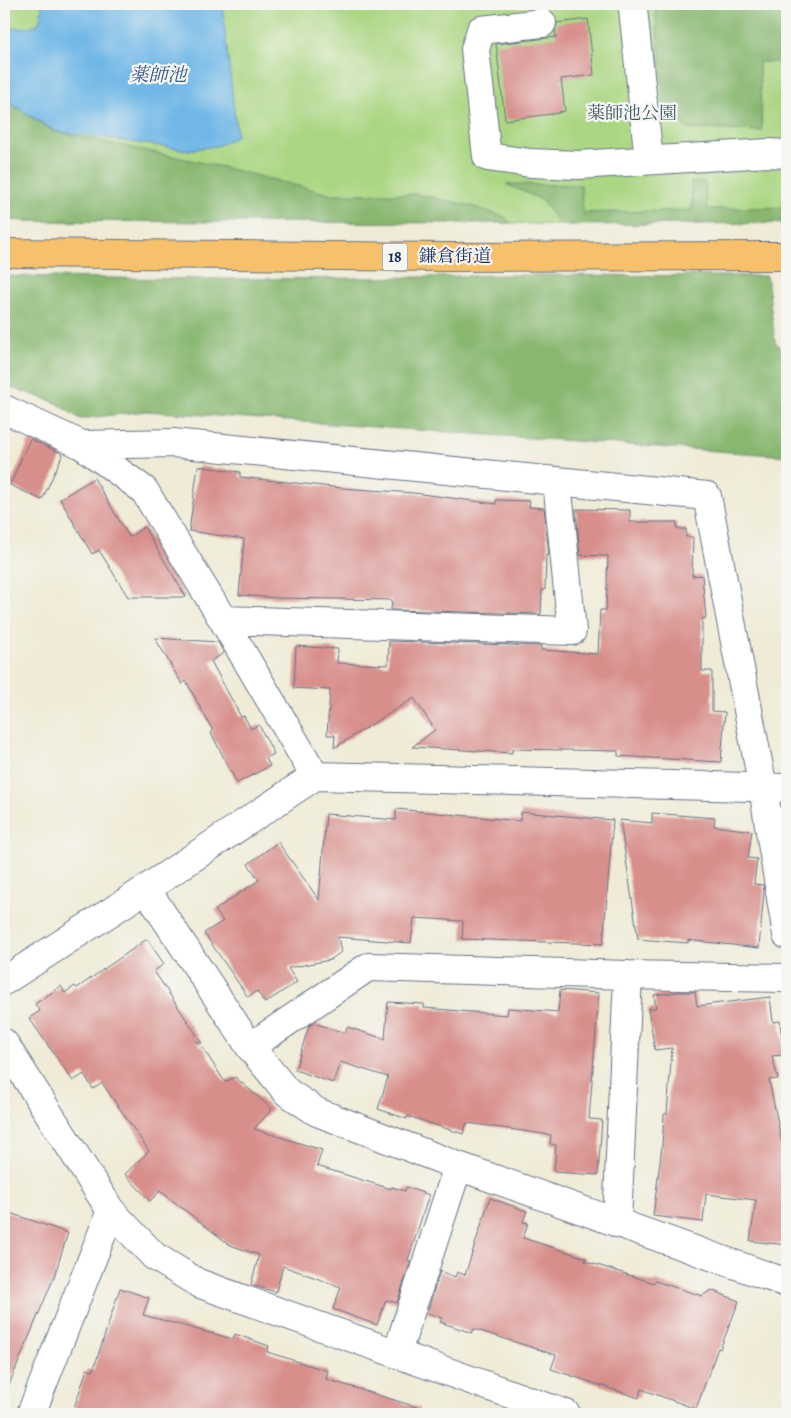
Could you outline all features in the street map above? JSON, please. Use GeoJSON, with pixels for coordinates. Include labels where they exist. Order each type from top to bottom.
{"type":"FeatureCollection","features":[{"type":"Feature","properties":{"kind":"main road","name":"鎌倉街道"},"geometry":{"type":"LineString","coordinates":[[4,253],[426,257],[787,256]]}},
{"type":"Feature","properties":{"kind":"street"},"geometry":{"type":"LineString","coordinates":[[633,9],[649,160]]}},
{"type":"Feature","properties":{"kind":"street"},"geometry":{"type":"LineString","coordinates":[[542,22],[481,30],[475,49],[487,158],[531,163],[578,165],[768,153],[787,154]]}},
{"type":"Feature","properties":{"kind":"street"},"geometry":{"type":"LineString","coordinates":[[4,409],[82,444],[144,490],[315,776]]}},
{"type":"Feature","properties":{"kind":"street"},"geometry":{"type":"LineString","coordinates":[[82,444],[173,443],[707,496],[775,788],[787,935]]}},
{"type":"Feature","properties":{"kind":"street"},"geometry":{"type":"LineString","coordinates":[[223,620],[572,631],[557,481]]}},
{"type":"Feature","properties":{"kind":"street"},"geometry":{"type":"LineString","coordinates":[[4,981],[315,776],[775,788]]}},
{"type":"Feature","properties":{"kind":"street"},"geometry":{"type":"LineString","coordinates":[[146,889],[250,1047],[287,1092],[317,1112],[458,1166],[787,1283]]}},
{"type":"Feature","properties":{"kind":"street"},"geometry":{"type":"LineString","coordinates":[[250,1047],[368,967],[787,978]]}},
{"type":"Feature","properties":{"kind":"street"},"geometry":{"type":"LineString","coordinates":[[617,1223],[628,975]]}},
{"type":"Feature","properties":{"kind":"street"},"geometry":{"type":"LineString","coordinates":[[4,1043],[111,1211],[154,1256],[198,1283],[566,1414]]}},
{"type":"Feature","properties":{"kind":"street"},"geometry":{"type":"LineString","coordinates":[[397,1353],[458,1166]]}},
{"type":"Feature","properties":{"kind":"street"},"geometry":{"type":"LineString","coordinates":[[31,1414],[111,1211]]}},
{"type":"Feature","properties":{"kind":"green space","name":"薬師池公園"},"geometry":{"type":"Polygon","coordinates":[[[4,4],[787,4],[787,223],[560,225],[511,223],[4,220],[4,4]]]}},
{"type":"Feature","properties":{"kind":"green space"},"geometry":{"type":"Polygon","coordinates":[[[655,4],[787,4],[787,62],[759,62],[762,131],[688,129],[664,109],[655,4]]]}},
{"type":"Feature","properties":{"kind":"green space"},"geometry":{"type":"Polygon","coordinates":[[[4,91],[13,105],[53,131],[218,166],[330,194],[416,194],[472,206],[505,217],[511,223],[4,220],[4,91]]]}},
{"type":"Feature","properties":{"kind":"green space"},"geometry":{"type":"Polygon","coordinates":[[[691,182],[705,182],[707,209],[787,207],[787,223],[560,225],[542,200],[506,184],[581,185],[583,213],[692,210],[691,182]]]}},
{"type":"Feature","properties":{"kind":"green space"},"geometry":{"type":"Polygon","coordinates":[[[502,275],[767,276],[775,342],[787,353],[787,456],[146,411],[80,419],[57,403],[4,385],[4,276],[253,279],[502,275]]]}},
{"type":"Feature","properties":{"kind":"water","name":"薬師池"},"geometry":{"type":"Polygon","coordinates":[[[41,4],[222,4],[237,136],[217,146],[188,150],[55,131],[13,105],[4,91],[4,30],[26,28],[39,23],[42,10],[41,4]]]}},
{"type":"Feature","properties":{"kind":"building"},"geometry":{"type":"Polygon","coordinates":[[[588,19],[594,75],[561,79],[565,111],[505,120],[496,44],[556,37],[557,23],[588,19]]]}},
{"type":"Feature","properties":{"kind":"building"},"geometry":{"type":"Polygon","coordinates":[[[30,439],[63,454],[42,500],[10,485],[30,439]]]}},
{"type":"Feature","properties":{"kind":"building"},"geometry":{"type":"Polygon","coordinates":[[[198,466],[240,472],[240,477],[342,488],[414,493],[496,504],[496,500],[530,501],[529,507],[544,508],[549,555],[546,555],[545,590],[542,590],[541,614],[391,610],[392,600],[277,598],[239,595],[244,539],[189,531],[198,466]]]}},
{"type":"Feature","properties":{"kind":"building"},"geometry":{"type":"Polygon","coordinates":[[[94,478],[129,537],[144,527],[186,597],[128,597],[99,550],[92,554],[60,499],[94,478]]]}},
{"type":"Feature","properties":{"kind":"building"},"geometry":{"type":"Polygon","coordinates":[[[576,509],[630,510],[630,522],[677,522],[677,529],[686,529],[686,537],[693,537],[692,576],[702,575],[706,618],[702,619],[702,671],[712,671],[712,711],[725,712],[721,762],[618,756],[618,751],[513,749],[512,753],[412,747],[435,730],[414,698],[334,748],[335,735],[327,735],[330,690],[294,688],[296,646],[338,649],[337,663],[388,665],[389,641],[541,646],[541,650],[598,654],[600,610],[606,610],[608,556],[580,555],[576,509]]]}},
{"type":"Feature","properties":{"kind":"building"},"geometry":{"type":"Polygon","coordinates":[[[155,638],[218,642],[224,653],[211,661],[241,717],[244,716],[251,729],[259,725],[274,754],[266,758],[270,766],[237,783],[211,733],[213,731],[186,681],[182,684],[155,638]]]}},
{"type":"Feature","properties":{"kind":"building"},"geometry":{"type":"Polygon","coordinates":[[[396,809],[520,821],[521,812],[613,820],[603,944],[462,939],[463,921],[414,918],[411,943],[338,937],[341,952],[330,960],[288,968],[297,982],[265,1003],[257,991],[248,997],[204,933],[223,921],[215,910],[259,880],[248,864],[278,842],[319,900],[326,814],[396,820],[396,809]]]}},
{"type":"Feature","properties":{"kind":"building"},"geometry":{"type":"Polygon","coordinates":[[[652,813],[715,818],[714,826],[752,831],[748,858],[757,859],[754,884],[763,885],[764,891],[759,948],[688,940],[688,943],[638,939],[620,820],[652,823],[652,813]]]}},
{"type":"Feature","properties":{"kind":"building"},"geometry":{"type":"Polygon","coordinates":[[[147,939],[164,964],[154,971],[202,1043],[195,1041],[202,1047],[225,1082],[235,1077],[272,1109],[254,1129],[322,1150],[317,1166],[391,1189],[392,1187],[405,1191],[406,1187],[429,1195],[408,1260],[411,1261],[397,1303],[386,1300],[377,1325],[333,1309],[341,1287],[283,1266],[276,1292],[251,1285],[259,1255],[230,1245],[160,1191],[150,1201],[125,1174],[149,1151],[102,1083],[93,1089],[84,1074],[73,1081],[29,1018],[40,1011],[35,1004],[61,986],[65,993],[75,986],[77,988],[147,939]]]}},
{"type":"Feature","properties":{"kind":"building"},"geometry":{"type":"Polygon","coordinates":[[[560,990],[599,993],[589,1119],[602,1120],[598,1175],[554,1172],[556,1145],[550,1144],[551,1135],[467,1123],[463,1134],[408,1116],[407,1119],[378,1109],[388,1077],[340,1062],[333,1083],[295,1070],[309,1026],[314,1023],[345,1033],[347,1027],[385,1039],[388,1002],[424,1004],[424,1008],[507,1015],[508,1008],[558,1012],[560,990]]]}},
{"type":"Feature","properties":{"kind":"building"},"geometry":{"type":"Polygon","coordinates":[[[695,992],[697,1006],[770,997],[773,1022],[780,1021],[784,1055],[772,1056],[778,1079],[769,1080],[782,1143],[787,1144],[787,1245],[750,1241],[756,1200],[706,1194],[703,1222],[653,1216],[664,1114],[667,1114],[672,1048],[655,1050],[648,1009],[656,1008],[654,995],[695,992]]]}},
{"type":"Feature","properties":{"kind":"building"},"geometry":{"type":"Polygon","coordinates":[[[490,1198],[527,1211],[523,1222],[528,1223],[523,1238],[586,1258],[585,1261],[654,1283],[655,1281],[702,1296],[711,1290],[739,1301],[720,1349],[718,1348],[696,1409],[641,1389],[639,1398],[551,1369],[556,1355],[474,1329],[472,1333],[440,1322],[442,1318],[427,1313],[440,1271],[455,1277],[457,1272],[465,1275],[490,1198]]]}},
{"type":"Feature","properties":{"kind":"building"},"geometry":{"type":"Polygon","coordinates":[[[4,1211],[68,1233],[54,1277],[4,1397],[4,1211]]]}},
{"type":"Feature","properties":{"kind":"building"},"geometry":{"type":"Polygon","coordinates":[[[120,1288],[149,1298],[143,1315],[233,1339],[235,1334],[269,1346],[267,1352],[328,1371],[326,1379],[420,1408],[419,1414],[72,1414],[87,1369],[93,1371],[120,1288]]]}}]}
